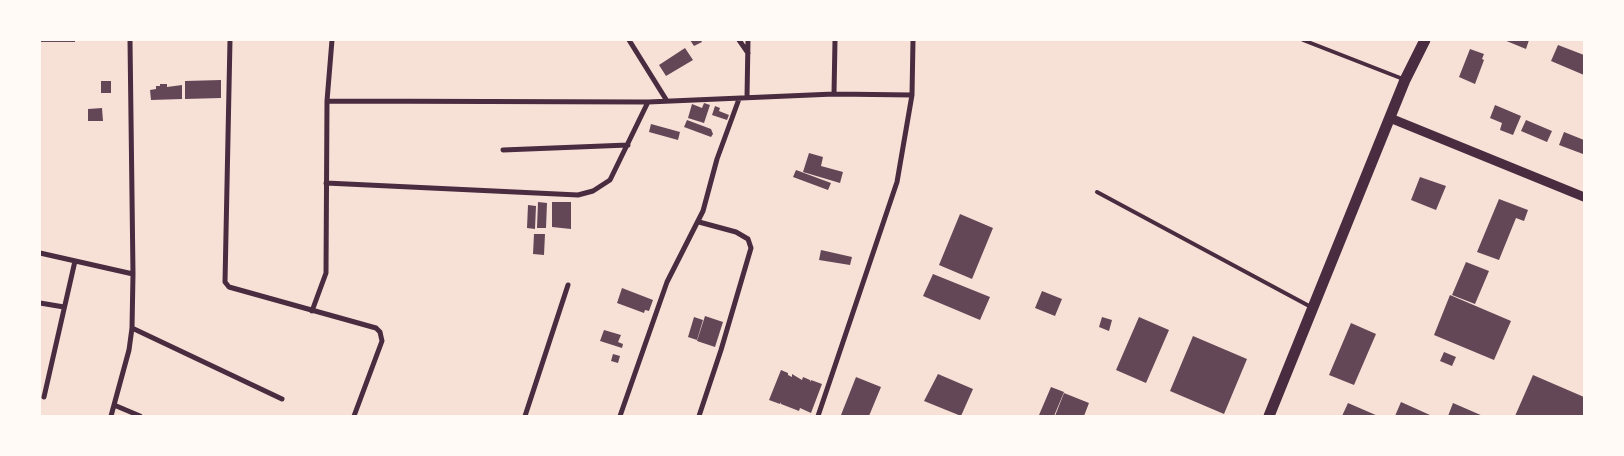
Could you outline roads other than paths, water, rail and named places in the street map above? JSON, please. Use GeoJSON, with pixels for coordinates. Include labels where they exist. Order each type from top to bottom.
{"type":"FeatureCollection","features":[{"type":"Feature","properties":{"kind":"main road"},"geometry":{"type":"LineString","coordinates":[[1270,416],[1405,80],[1425,40]]}},
{"type":"Feature","properties":{"kind":"street"},"geometry":{"type":"LineString","coordinates":[[111,416],[129,350],[132,328],[130,40]]}},
{"type":"Feature","properties":{"kind":"street"},"geometry":{"type":"LineString","coordinates":[[230,40],[224,279],[229,286],[376,328],[382,336],[382,341],[354,416]]}},
{"type":"Feature","properties":{"kind":"street"},"geometry":{"type":"LineString","coordinates":[[312,311],[326,273],[327,101],[332,40]]}},
{"type":"Feature","properties":{"kind":"street"},"geometry":{"type":"LineString","coordinates":[[629,40],[667,101]]}},
{"type":"Feature","properties":{"kind":"street"},"geometry":{"type":"LineString","coordinates":[[739,40],[748,53]]}},
{"type":"Feature","properties":{"kind":"street"},"geometry":{"type":"LineString","coordinates":[[746,97],[748,40]]}},
{"type":"Feature","properties":{"kind":"street"},"geometry":{"type":"LineString","coordinates":[[834,94],[835,40]]}},
{"type":"Feature","properties":{"kind":"street"},"geometry":{"type":"LineString","coordinates":[[818,416],[897,182],[912,95],[913,40]]}},
{"type":"Feature","properties":{"kind":"street"},"geometry":{"type":"LineString","coordinates":[[327,101],[648,102],[738,100],[746,97],[834,94],[912,95]]}},
{"type":"Feature","properties":{"kind":"street"},"geometry":{"type":"LineString","coordinates":[[620,416],[667,282],[703,211],[717,159],[738,100]]}},
{"type":"Feature","properties":{"kind":"street"},"geometry":{"type":"LineString","coordinates":[[326,183],[578,195],[604,186],[610,180],[648,102]]}},
{"type":"Feature","properties":{"kind":"street"},"geometry":{"type":"LineString","coordinates":[[1390,118],[1584,197]]}},
{"type":"Feature","properties":{"kind":"street"},"geometry":{"type":"LineString","coordinates":[[503,150],[628,145]]}},
{"type":"Feature","properties":{"kind":"street"},"geometry":{"type":"LineString","coordinates":[[698,222],[736,232],[748,238],[751,248],[721,350],[699,416]]}},
{"type":"Feature","properties":{"kind":"street"},"geometry":{"type":"LineString","coordinates":[[40,253],[133,274]]}},
{"type":"Feature","properties":{"kind":"street"},"geometry":{"type":"LineString","coordinates":[[44,398],[75,261]]}},
{"type":"Feature","properties":{"kind":"street"},"geometry":{"type":"LineString","coordinates":[[525,416],[568,285]]}},
{"type":"Feature","properties":{"kind":"street"},"geometry":{"type":"LineString","coordinates":[[40,303],[64,307]]}},
{"type":"Feature","properties":{"kind":"street"},"geometry":{"type":"LineString","coordinates":[[132,328],[282,398]]}},
{"type":"Feature","properties":{"kind":"street"},"geometry":{"type":"LineString","coordinates":[[114,404],[140,416]]}},
{"type":"Feature","properties":{"kind":"lane"},"geometry":{"type":"LineString","coordinates":[[1302,40],[1405,80]]}},
{"type":"Feature","properties":{"kind":"lane"},"geometry":{"type":"LineString","coordinates":[[1097,192],[1313,308]]}}]}
